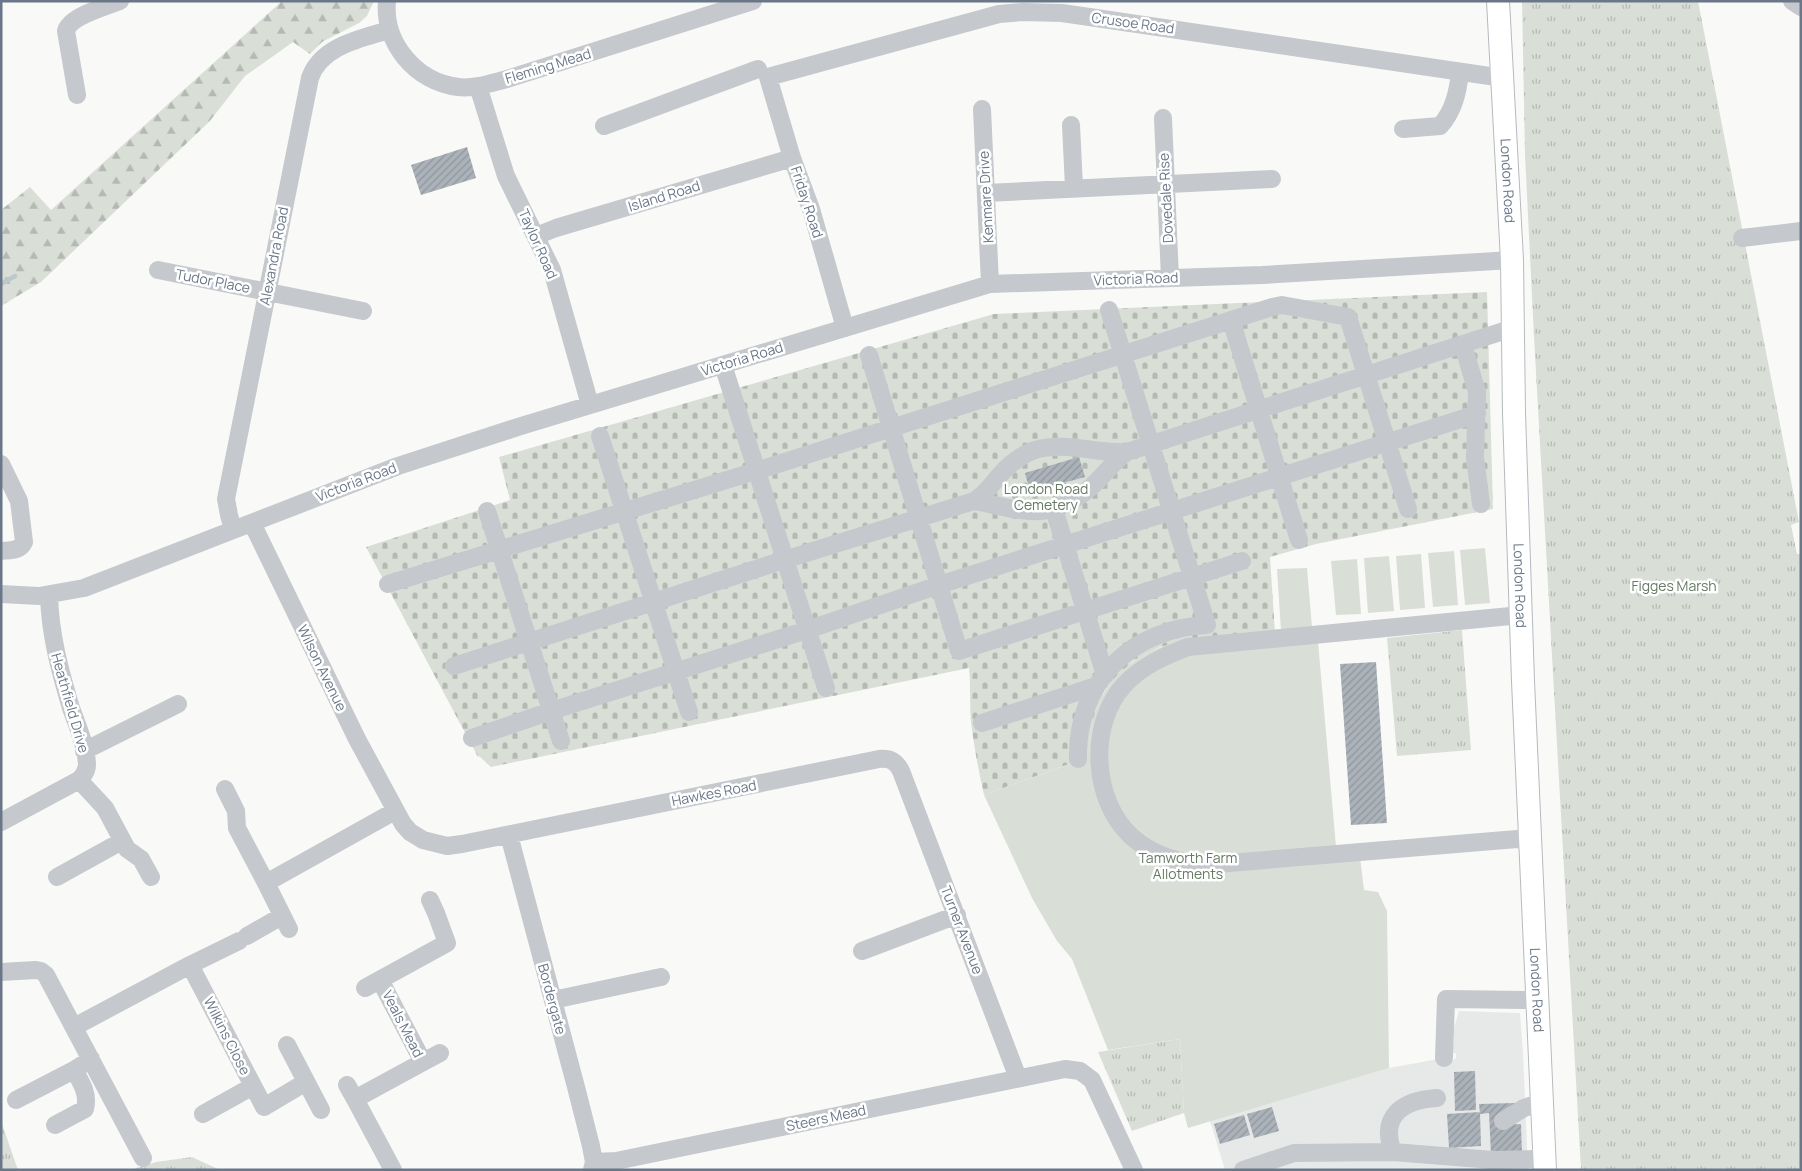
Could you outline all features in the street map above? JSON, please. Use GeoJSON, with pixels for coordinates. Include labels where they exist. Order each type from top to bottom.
{"type":"FeatureCollection","features":[{"type":"Feature","properties":{"kind":"main road","name":"London Road"},"geometry":{"type":"LineString","coordinates":[[1498,1],[1512,260],[1514,413],[1544,1163]]}},
{"type":"Feature","properties":{"kind":"street"},"geometry":{"type":"LineString","coordinates":[[76,95],[66,31],[67,26],[77,18],[120,1]]}},
{"type":"Feature","properties":{"kind":"street","name":"Fleming Mead"},"geometry":{"type":"LineString","coordinates":[[388,1],[387,16],[389,30],[401,51],[420,72],[432,80],[459,87],[478,86],[507,79],[753,1]]}},
{"type":"Feature","properties":{"kind":"street"},"geometry":{"type":"LineString","coordinates":[[1792,1],[1801,7]]}},
{"type":"Feature","properties":{"kind":"street","name":"Crusoe Road"},"geometry":{"type":"LineString","coordinates":[[604,126],[763,73],[999,14],[1022,12],[1062,13],[1503,78]]}},
{"type":"Feature","properties":{"kind":"street","name":"Alexandra Road"},"geometry":{"type":"LineString","coordinates":[[233,530],[226,499],[312,71],[322,59],[337,48],[389,30]]}},
{"type":"Feature","properties":{"kind":"street"},"geometry":{"type":"LineString","coordinates":[[1403,129],[1440,126],[1446,120],[1456,100],[1460,72]]}},
{"type":"Feature","properties":{"kind":"street","name":"Friday Road"},"geometry":{"type":"LineString","coordinates":[[763,73],[811,209],[845,328]]}},
{"type":"Feature","properties":{"kind":"street","name":"Taylor Road"},"geometry":{"type":"LineString","coordinates":[[478,86],[506,176],[552,270],[590,405]]}},
{"type":"Feature","properties":{"kind":"street","name":"Kenmare Drive"},"geometry":{"type":"LineString","coordinates":[[982,109],[990,284]]}},
{"type":"Feature","properties":{"kind":"street","name":"Dovedale Rise"},"geometry":{"type":"LineString","coordinates":[[1163,118],[1170,278]]}},
{"type":"Feature","properties":{"kind":"street"},"geometry":{"type":"LineString","coordinates":[[1071,125],[1074,188]]}},
{"type":"Feature","properties":{"kind":"street","name":"Island Road"},"geometry":{"type":"LineString","coordinates":[[536,236],[556,228],[792,158]]}},
{"type":"Feature","properties":{"kind":"street"},"geometry":{"type":"LineString","coordinates":[[986,193],[1272,179]]}},
{"type":"Feature","properties":{"kind":"street"},"geometry":{"type":"LineString","coordinates":[[1742,238],[1801,231]]}},
{"type":"Feature","properties":{"kind":"street","name":"Victoria Road"},"geometry":{"type":"LineString","coordinates":[[1,594],[49,596],[84,588],[398,466],[590,405],[990,284],[1272,274],[1512,260]]}},
{"type":"Feature","properties":{"kind":"street","name":"Tudor Place"},"geometry":{"type":"LineString","coordinates":[[158,270],[363,311]]}},
{"type":"Feature","properties":{"kind":"street"},"geometry":{"type":"LineString","coordinates":[[388,584],[756,471],[1282,305],[1348,317],[1408,509]]}},
{"type":"Feature","properties":{"kind":"street"},"geometry":{"type":"LineString","coordinates":[[1078,759],[1081,727],[1089,701],[1100,681],[1121,657],[1153,637],[1190,625],[1207,625],[1109,310]]}},
{"type":"Feature","properties":{"kind":"street"},"geometry":{"type":"LineString","coordinates":[[1231,320],[1299,540]]}},
{"type":"Feature","properties":{"kind":"street"},"geometry":{"type":"LineString","coordinates":[[974,501],[1023,511],[1039,512],[1054,509],[1082,494],[1093,485],[1116,459],[1127,452],[1513,328]]}},
{"type":"Feature","properties":{"kind":"street"},"geometry":{"type":"LineString","coordinates":[[1463,345],[1478,392],[1475,458],[1481,504]]}},
{"type":"Feature","properties":{"kind":"street"},"geometry":{"type":"LineString","coordinates":[[869,355],[959,651],[1242,561]]}},
{"type":"Feature","properties":{"kind":"street"},"geometry":{"type":"LineString","coordinates":[[723,365],[826,688]]}},
{"type":"Feature","properties":{"kind":"street"},"geometry":{"type":"LineString","coordinates":[[472,738],[807,630],[939,585],[1477,414]]}},
{"type":"Feature","properties":{"kind":"street"},"geometry":{"type":"LineString","coordinates":[[600,436],[689,712]]}},
{"type":"Feature","properties":{"kind":"street"},"geometry":{"type":"LineString","coordinates":[[454,666],[974,501],[984,495],[1002,472],[1034,450],[1072,448],[1110,453],[1127,452]]}},
{"type":"Feature","properties":{"kind":"street"},"geometry":{"type":"LineString","coordinates":[[1,464],[19,501],[24,542],[17,549],[1,552]]}},
{"type":"Feature","properties":{"kind":"street"},"geometry":{"type":"LineString","coordinates":[[1054,509],[1085,611],[1100,681]]}},
{"type":"Feature","properties":{"kind":"street"},"geometry":{"type":"LineString","coordinates":[[487,511],[561,741]]}},
{"type":"Feature","properties":{"kind":"street","name":"Wilson Avenue"},"geometry":{"type":"LineString","coordinates":[[252,522],[352,730],[403,824],[410,832],[423,840],[447,846],[509,835]]}},
{"type":"Feature","properties":{"kind":"street","name":"Heathfield Drive"},"geometry":{"type":"LineString","coordinates":[[49,596],[53,638],[58,662],[84,751],[87,768],[85,774],[79,780]]}},
{"type":"Feature","properties":{"kind":"street"},"geometry":{"type":"LineString","coordinates":[[1522,615],[1188,646],[1150,663],[1123,687],[1107,713],[1100,741],[1099,761],[1101,781],[1108,801],[1120,824],[1133,838],[1152,851],[1176,861],[1198,865],[1217,864],[1517,839],[1530,842]]}},
{"type":"Feature","properties":{"kind":"street"},"geometry":{"type":"LineString","coordinates":[[982,723],[1100,681]]}},
{"type":"Feature","properties":{"kind":"street"},"geometry":{"type":"LineString","coordinates":[[84,751],[178,704]]}},
{"type":"Feature","properties":{"kind":"street","name":"Hawkes Road"},"geometry":{"type":"LineString","coordinates":[[509,835],[879,759],[889,759],[898,765],[906,783]]}},
{"type":"Feature","properties":{"kind":"street"},"geometry":{"type":"LineString","coordinates":[[1,822],[79,780],[105,808],[122,842],[127,849],[142,859],[151,877]]}},
{"type":"Feature","properties":{"kind":"street","name":"Turner Avenue"},"geometry":{"type":"LineString","coordinates":[[906,783],[1018,1078]]}},
{"type":"Feature","properties":{"kind":"street"},"geometry":{"type":"LineString","coordinates":[[74,1027],[243,938],[285,923],[237,828],[236,811],[225,789]]}},
{"type":"Feature","properties":{"kind":"street"},"geometry":{"type":"LineString","coordinates":[[266,883],[395,811]]}},
{"type":"Feature","properties":{"kind":"street","name":"Bordergate"},"geometry":{"type":"LineString","coordinates":[[509,835],[591,1146],[593,1166]]}},
{"type":"Feature","properties":{"kind":"street"},"geometry":{"type":"LineString","coordinates":[[57,877],[122,842]]}},
{"type":"Feature","properties":{"kind":"street"},"geometry":{"type":"LineString","coordinates":[[364,988],[447,943],[430,900]]}},
{"type":"Feature","properties":{"kind":"street"},"geometry":{"type":"LineString","coordinates":[[862,951],[957,916]]}},
{"type":"Feature","properties":{"kind":"street","name":"Wilkins Close"},"geometry":{"type":"LineString","coordinates":[[190,965],[264,1107],[306,1082]]}},
{"type":"Feature","properties":{"kind":"street"},"geometry":{"type":"LineString","coordinates":[[1,972],[41,971],[46,975],[143,1158]]}},
{"type":"Feature","properties":{"kind":"street"},"geometry":{"type":"LineString","coordinates":[[553,1000],[661,977]]}},
{"type":"Feature","properties":{"kind":"street","name":"Veals Mead"},"geometry":{"type":"LineString","coordinates":[[380,980],[423,1062],[351,1092],[393,1170]]}},
{"type":"Feature","properties":{"kind":"street"},"geometry":{"type":"LineString","coordinates":[[1444,1058],[1446,999],[1537,1000]]}},
{"type":"Feature","properties":{"kind":"street"},"geometry":{"type":"LineString","coordinates":[[287,1045],[321,1110]]}},
{"type":"Feature","properties":{"kind":"street"},"geometry":{"type":"LineString","coordinates":[[423,1062],[440,1053]]}},
{"type":"Feature","properties":{"kind":"street"},"geometry":{"type":"LineString","coordinates":[[16,1100],[91,1059]]}},
{"type":"Feature","properties":{"kind":"street","name":"Steers Mead"},"geometry":{"type":"LineString","coordinates":[[593,1166],[1065,1069],[1080,1071],[1092,1080],[1134,1170]]}},
{"type":"Feature","properties":{"kind":"street"},"geometry":{"type":"LineString","coordinates":[[54,1126],[86,1109],[86,1092],[74,1070]]}},
{"type":"Feature","properties":{"kind":"street"},"geometry":{"type":"LineString","coordinates":[[203,1114],[253,1086]]}},
{"type":"Feature","properties":{"kind":"street"},"geometry":{"type":"LineString","coordinates":[[1393,1152],[1390,1124],[1397,1111],[1407,1104],[1422,1099],[1437,1098]]}},
{"type":"Feature","properties":{"kind":"street"},"geometry":{"type":"LineString","coordinates":[[1503,1121],[1524,1108],[1541,1102]]}},
{"type":"Feature","properties":{"kind":"street"},"geometry":{"type":"LineString","coordinates":[[1243,1170],[1294,1153],[1393,1152],[1493,1160],[1532,1159],[1544,1163]]}},
{"type":"Feature","properties":{"kind":"shaded area"},"geometry":{"type":"Polygon","coordinates":[[[1459,1011],[1520,1013],[1528,1170],[1225,1170],[1210,1121],[1389,1068],[1438,1059],[1450,1062],[1456,1058],[1456,1053],[1453,1053],[1454,1028],[1459,1011]]]}},
{"type":"Feature","properties":{"kind":"green space"},"geometry":{"type":"Polygon","coordinates":[[[282,1],[374,1],[367,16],[359,23],[322,42],[310,54],[293,42],[245,76],[209,122],[41,282],[1,306],[1,210],[30,187],[51,210],[282,1]]]}},
{"type":"Feature","properties":{"kind":"green space","name":"Figges Marsh"},"geometry":{"type":"Polygon","coordinates":[[[1522,1],[1698,1],[1799,522],[1791,525],[1797,554],[1801,554],[1801,1170],[1581,1170],[1534,337],[1525,155],[1522,1]]]}},
{"type":"Feature","properties":{"kind":"green space","name":"London Road Cemetery"},"geometry":{"type":"Polygon","coordinates":[[[1487,292],[1493,509],[1316,544],[1270,557],[1275,633],[1160,647],[1132,662],[1104,690],[1086,758],[984,795],[971,722],[969,668],[491,767],[478,757],[366,547],[510,500],[499,457],[994,314],[1487,292]]]}},
{"type":"Feature","properties":{"kind":"green space"},"geometry":{"type":"Polygon","coordinates":[[[1485,548],[1490,603],[1465,605],[1460,550],[1485,548]]]}},
{"type":"Feature","properties":{"kind":"green space"},"geometry":{"type":"Polygon","coordinates":[[[1454,551],[1458,605],[1433,607],[1428,553],[1454,551]]]}},
{"type":"Feature","properties":{"kind":"green space"},"geometry":{"type":"Polygon","coordinates":[[[1421,554],[1425,608],[1400,610],[1396,556],[1421,554]]]}},
{"type":"Feature","properties":{"kind":"green space"},"geometry":{"type":"Polygon","coordinates":[[[1389,556],[1394,611],[1368,613],[1364,558],[1389,556]]]}},
{"type":"Feature","properties":{"kind":"green space"},"geometry":{"type":"Polygon","coordinates":[[[1357,559],[1361,614],[1336,615],[1331,561],[1357,559]]]}},
{"type":"Feature","properties":{"kind":"green space"},"geometry":{"type":"Polygon","coordinates":[[[1307,568],[1312,627],[1281,631],[1277,569],[1307,568]]]}},
{"type":"Feature","properties":{"kind":"green space","name":"Tamworth Farm Allotments"},"geometry":{"type":"Polygon","coordinates":[[[1317,630],[1337,858],[1360,857],[1364,890],[1378,892],[1387,911],[1389,1068],[1188,1128],[1184,1113],[1180,1039],[1108,1050],[1072,959],[1057,941],[1032,898],[984,795],[1086,758],[1089,734],[1102,696],[1112,681],[1124,669],[1159,648],[1181,640],[1317,630]]]}},
{"type":"Feature","properties":{"kind":"green space"},"geometry":{"type":"Polygon","coordinates":[[[1462,630],[1471,750],[1397,756],[1387,638],[1462,630]]]}},
{"type":"Feature","properties":{"kind":"green space"},"geometry":{"type":"Polygon","coordinates":[[[1180,1039],[1184,1113],[1132,1131],[1098,1052],[1180,1039]]]}},
{"type":"Feature","properties":{"kind":"green space"},"geometry":{"type":"Polygon","coordinates":[[[1,1121],[18,1170],[1,1170],[1,1121]]]}},
{"type":"Feature","properties":{"kind":"green space"},"geometry":{"type":"Polygon","coordinates":[[[192,1157],[220,1170],[130,1170],[156,1162],[192,1157]]]}},
{"type":"Feature","properties":{"kind":"building"},"geometry":{"type":"Polygon","coordinates":[[[467,147],[476,178],[421,195],[411,165],[467,147]]]}},
{"type":"Feature","properties":{"kind":"building"},"geometry":{"type":"Polygon","coordinates":[[[1079,457],[1085,477],[1030,492],[1025,473],[1079,457]]]}},
{"type":"Feature","properties":{"kind":"building"},"geometry":{"type":"Polygon","coordinates":[[[1376,662],[1387,823],[1351,825],[1340,664],[1376,662]]]}},
{"type":"Feature","properties":{"kind":"building"},"geometry":{"type":"Polygon","coordinates":[[[1475,1071],[1476,1110],[1455,1111],[1454,1072],[1475,1071]]]}},
{"type":"Feature","properties":{"kind":"building"},"geometry":{"type":"Polygon","coordinates":[[[1515,1103],[1515,1109],[1501,1125],[1521,1124],[1522,1154],[1491,1155],[1489,1113],[1480,1114],[1479,1104],[1515,1103]]]}},
{"type":"Feature","properties":{"kind":"building"},"geometry":{"type":"Polygon","coordinates":[[[1272,1107],[1279,1131],[1254,1138],[1247,1114],[1272,1107]]]}},
{"type":"Feature","properties":{"kind":"building"},"geometry":{"type":"Polygon","coordinates":[[[1480,1112],[1481,1146],[1449,1148],[1447,1114],[1480,1112]]]}},
{"type":"Feature","properties":{"kind":"building"},"geometry":{"type":"Polygon","coordinates":[[[1244,1115],[1250,1135],[1220,1144],[1214,1124],[1244,1115]]]}},
{"type":"Feature","properties":{"kind":"waterway"},"geometry":{"type":"LineString","coordinates":[[1,284],[15,276]]}}]}
